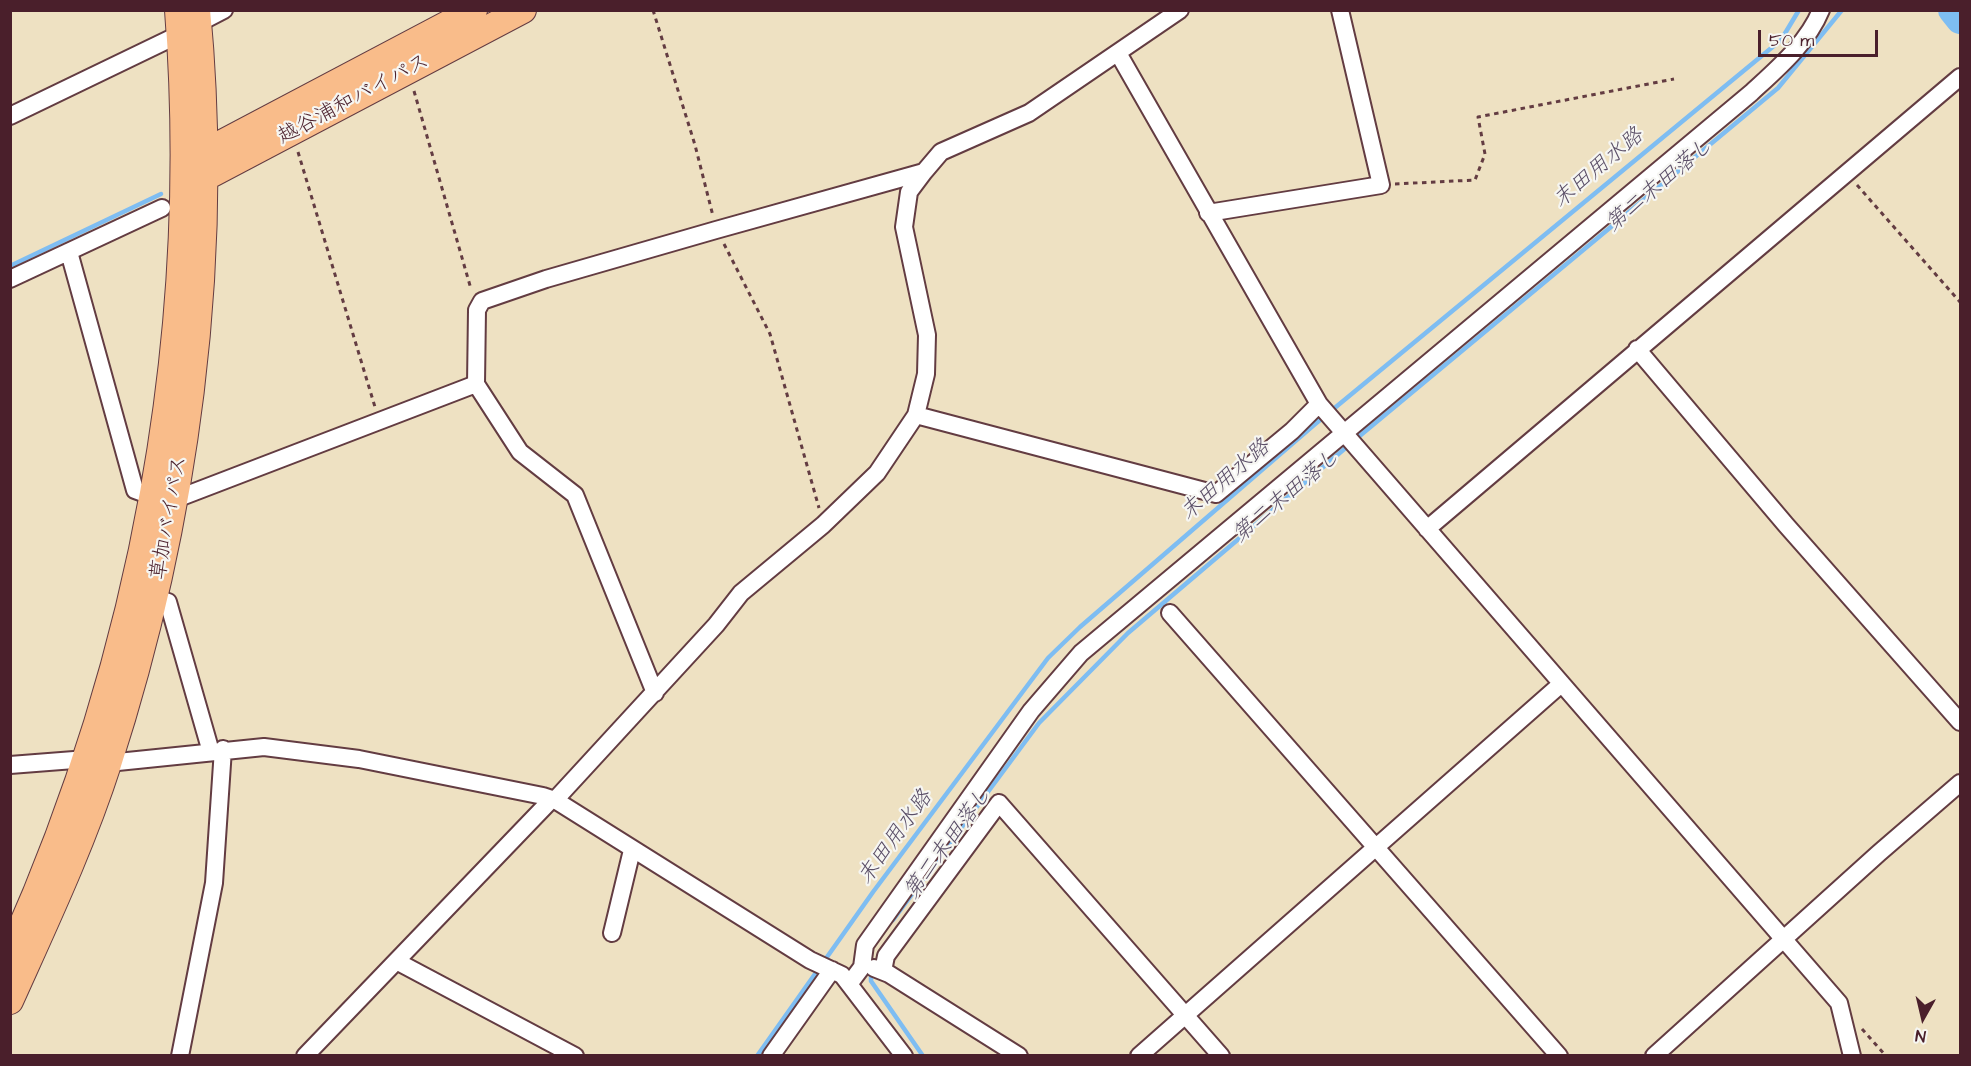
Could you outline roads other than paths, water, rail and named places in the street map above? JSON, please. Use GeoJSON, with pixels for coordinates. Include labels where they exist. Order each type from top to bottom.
{"type":"FeatureCollection","features":[{"type":"Feature","properties":{"kind":"highway","name":"越谷浦和バイパス"},"geometry":{"type":"LineString","coordinates":[[194,158],[474,10]]}},
{"type":"Feature","properties":{"kind":"highway","name":"越谷浦和バイパス"},"geometry":{"type":"LineString","coordinates":[[194,184],[523,10]]}},
{"type":"Feature","properties":{"kind":"highway","name":"草加バイパス"},"geometry":{"type":"LineString","coordinates":[[10,953],[98,761],[155,598],[165,498],[171,380],[194,184],[188,20]]}},
{"type":"Feature","properties":{"kind":"highway","name":"草加バイパス"},"geometry":{"type":"LineString","coordinates":[[10,1001],[69,867],[98,761],[134,594],[165,498]]}},
{"type":"Feature","properties":{"kind":"street"},"geometry":{"type":"LineString","coordinates":[[10,116],[188,20],[224,10]]}},
{"type":"Feature","properties":{"kind":"street"},"geometry":{"type":"LineString","coordinates":[[305,1056],[655,693],[716,625],[741,593],[824,525],[877,473],[916,415],[927,374],[927,335],[904,227],[909,192],[924,172],[941,152],[1029,113],[1118,53],[1159,16],[1180,10]]}},
{"type":"Feature","properties":{"kind":"street"},"geometry":{"type":"LineString","coordinates":[[1208,213],[1381,185],[1340,10]]}},
{"type":"Feature","properties":{"kind":"street"},"geometry":{"type":"LineString","coordinates":[[850,983],[862,967],[865,945],[1031,711],[1081,653],[1786,62],[1817,20],[1821,10]]}},
{"type":"Feature","properties":{"kind":"street"},"geometry":{"type":"LineString","coordinates":[[1118,53],[1319,404],[1560,685],[1786,939],[1839,1003],[1852,1056]]}},
{"type":"Feature","properties":{"kind":"street"},"geometry":{"type":"LineString","coordinates":[[1427,529],[1960,77]]}},
{"type":"Feature","properties":{"kind":"street"},"geometry":{"type":"LineString","coordinates":[[655,693],[575,495],[520,452],[476,384],[477,310],[482,301],[546,279],[924,172]]}},
{"type":"Feature","properties":{"kind":"street"},"geometry":{"type":"LineString","coordinates":[[10,279],[162,208]]}},
{"type":"Feature","properties":{"kind":"street"},"geometry":{"type":"LineString","coordinates":[[69,252],[135,490],[165,498],[476,384]]}},
{"type":"Feature","properties":{"kind":"street"},"geometry":{"type":"LineString","coordinates":[[1637,349],[1786,525],[1960,722]]}},
{"type":"Feature","properties":{"kind":"street"},"geometry":{"type":"LineString","coordinates":[[916,415],[1216,494],[1292,431],[1319,404]]}},
{"type":"Feature","properties":{"kind":"street"},"geometry":{"type":"LineString","coordinates":[[155,598],[168,602],[217,751],[214,883],[180,1056]]}},
{"type":"Feature","properties":{"kind":"street"},"geometry":{"type":"LineString","coordinates":[[1170,613],[1559,1056]]}},
{"type":"Feature","properties":{"kind":"street"},"geometry":{"type":"LineString","coordinates":[[1139,1056],[1185,1013],[1560,685]]}},
{"type":"Feature","properties":{"kind":"street"},"geometry":{"type":"LineString","coordinates":[[10,765],[98,761],[264,747],[359,759],[554,799],[632,850],[850,983],[904,1056]]}},
{"type":"Feature","properties":{"kind":"street"},"geometry":{"type":"LineString","coordinates":[[1654,1056],[1960,783]]}},
{"type":"Feature","properties":{"kind":"street"},"geometry":{"type":"LineString","coordinates":[[884,971],[886,956],[999,803],[1221,1056]]}},
{"type":"Feature","properties":{"kind":"street"},"geometry":{"type":"LineString","coordinates":[[612,933],[632,850]]}},
{"type":"Feature","properties":{"kind":"street"},"geometry":{"type":"LineString","coordinates":[[398,962],[574,1056]]}},
{"type":"Feature","properties":{"kind":"street"},"geometry":{"type":"LineString","coordinates":[[862,967],[884,971],[1019,1056]]}},
{"type":"Feature","properties":{"kind":"street"},"geometry":{"type":"LineString","coordinates":[[771,1056],[832,970]]}},
{"type":"Feature","properties":{"kind":"waterway","name":"末田用水路"},"geometry":{"type":"LineString","coordinates":[[757,1056],[873,892],[1048,658],[1080,627],[1314,425],[1781,40],[1799,10]]}},
{"type":"Feature","properties":{"kind":"waterway","name":"第二末田落し"},"geometry":{"type":"LineString","coordinates":[[893,920],[1039,723],[1128,633],[1362,434],[1778,88],[1842,10]]}},
{"type":"Feature","properties":{"kind":"waterway","name":"第二末田落し"},"geometry":{"type":"LineString","coordinates":[[1952,10],[1960,20]]}},
{"type":"Feature","properties":{"kind":"waterway"},"geometry":{"type":"LineString","coordinates":[[10,266],[161,194]]}},
{"type":"Feature","properties":{"kind":"waterway","name":"第二末田落し"},"geometry":{"type":"LineString","coordinates":[[871,970],[871,981],[923,1056]]}}]}
